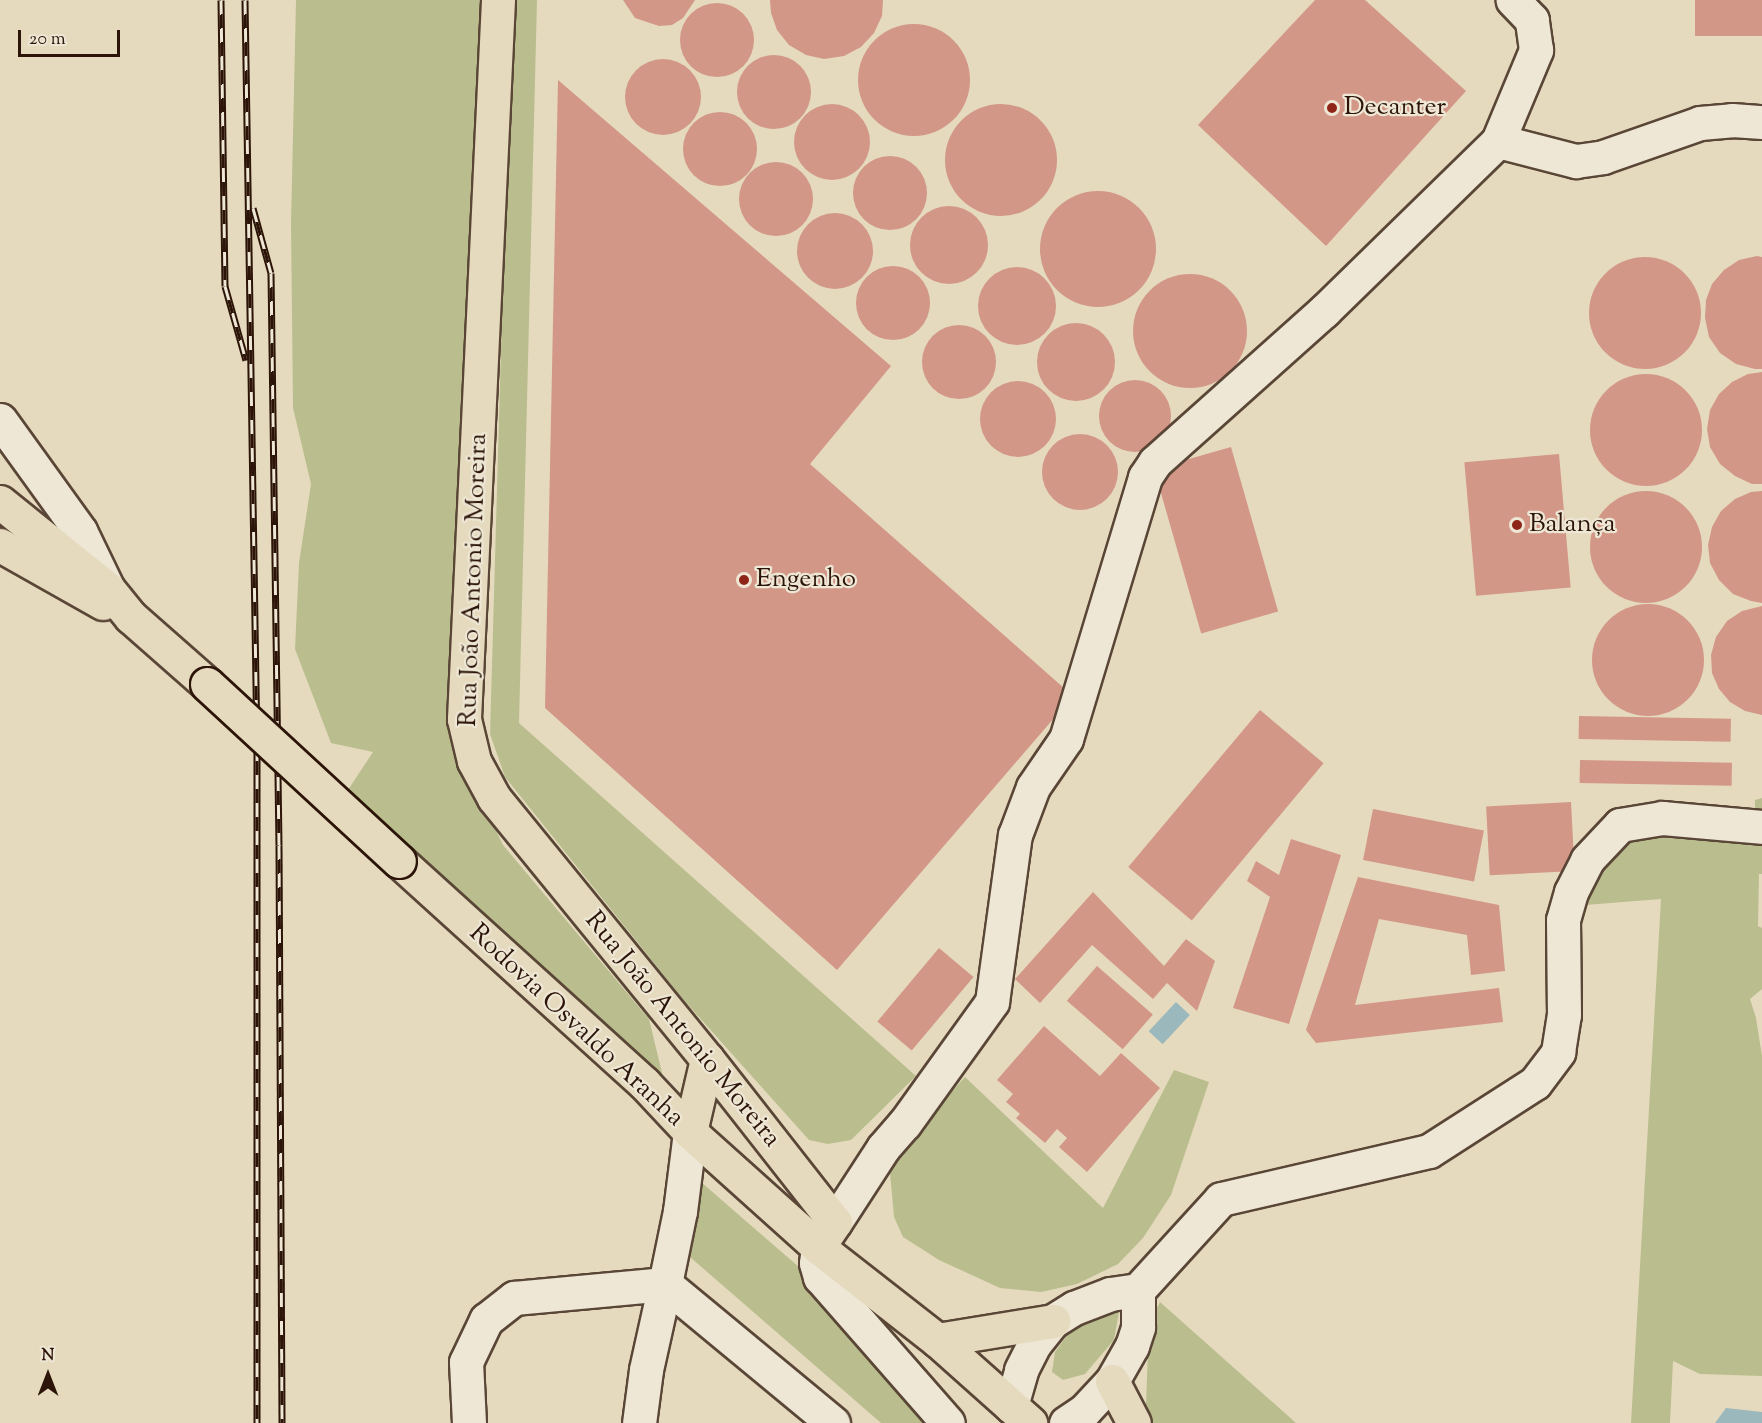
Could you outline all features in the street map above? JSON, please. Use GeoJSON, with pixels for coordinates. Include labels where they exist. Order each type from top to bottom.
{"type":"FeatureCollection","features":[{"type":"Feature","properties":{"kind":"main road","name":"Rua João Antonio Moreira"},"geometry":{"type":"LineString","coordinates":[[498,0],[464,719],[474,761],[494,798],[707,1059],[826,1234]]}},
{"type":"Feature","properties":{"kind":"main road","name":"Rodovia Osvaldo Aranha"},"geometry":{"type":"LineString","coordinates":[[0,502],[108,589],[131,617],[644,1083],[690,1132],[826,1234],[937,1340],[1021,1414]]}},
{"type":"Feature","properties":{"kind":"main road","name":"Rodovia Osvaldo Aranha"},"geometry":{"type":"LineString","coordinates":[[0,545],[64,583],[131,617]]}},
{"type":"Feature","properties":{"kind":"main road"},"geometry":{"type":"LineString","coordinates":[[690,1132],[707,1059]]}},
{"type":"Feature","properties":{"kind":"main road"},"geometry":{"type":"LineString","coordinates":[[937,1340],[1053,1321]]}},
{"type":"Feature","properties":{"kind":"main road"},"geometry":{"type":"LineString","coordinates":[[1112,1381],[1134,1423]]}},
{"type":"Feature","properties":{"kind":"street"},"geometry":{"type":"LineString","coordinates":[[948,1423],[820,1277],[816,1263],[826,1234],[883,1148],[905,1123],[992,1002],[1015,836],[1033,787],[1066,739],[1145,477],[1155,462],[1324,311],[1498,141],[1536,50],[1532,20],[1513,0]]}},
{"type":"Feature","properties":{"kind":"street"},"geometry":{"type":"LineString","coordinates":[[1498,141],[1576,160],[1603,157],[1700,123],[1732,120],[1762,122]]}},
{"type":"Feature","properties":{"kind":"street"},"geometry":{"type":"LineString","coordinates":[[0,420],[80,531],[108,589]]}},
{"type":"Feature","properties":{"kind":"street"},"geometry":{"type":"LineString","coordinates":[[1021,1414],[1021,1370],[1035,1343],[1053,1321],[1074,1308],[1110,1294],[1138,1290],[1221,1199],[1429,1150],[1536,1083],[1558,1052],[1564,1015],[1563,920],[1571,892],[1587,860],[1620,825],[1662,818],[1762,827]]}},
{"type":"Feature","properties":{"kind":"street"},"geometry":{"type":"LineString","coordinates":[[639,1423],[646,1370],[680,1211],[690,1132]]}},
{"type":"Feature","properties":{"kind":"street"},"geometry":{"type":"LineString","coordinates":[[469,1423],[466,1362],[486,1320],[514,1298],[665,1284],[833,1423]]}},
{"type":"Feature","properties":{"kind":"street"},"geometry":{"type":"LineString","coordinates":[[1066,1423],[1084,1411],[1112,1381],[1132,1346],[1138,1327],[1138,1290]]}},
{"type":"Feature","properties":{"kind":"green space"},"geometry":{"type":"Polygon","coordinates":[[[296,0],[483,0],[454,743],[503,845],[649,1019],[663,1077],[346,793],[373,752],[331,743],[295,649],[299,563],[311,484],[293,408],[291,223],[296,0]]]}},
{"type":"Feature","properties":{"kind":"green space"},"geometry":{"type":"Polygon","coordinates":[[[511,0],[537,0],[519,723],[916,1076],[851,1140],[828,1144],[809,1140],[682,998],[505,777],[490,734],[511,0]]]}},
{"type":"Feature","properties":{"kind":"green space"},"geometry":{"type":"Polygon","coordinates":[[[1762,798],[1762,874],[1759,874],[1758,926],[1762,928],[1762,989],[1750,999],[1756,1018],[1762,1056],[1762,1376],[1700,1374],[1673,1361],[1670,1423],[1631,1423],[1661,899],[1585,905],[1582,866],[1618,833],[1755,822],[1755,800],[1762,798]]]}},
{"type":"Feature","properties":{"kind":"green space"},"geometry":{"type":"Polygon","coordinates":[[[1174,1070],[1209,1082],[1171,1195],[1143,1238],[1118,1264],[1077,1284],[1041,1292],[1000,1288],[939,1260],[903,1237],[894,1217],[889,1161],[965,1077],[1103,1208],[1174,1070]]]}},
{"type":"Feature","properties":{"kind":"green space"},"geometry":{"type":"Polygon","coordinates":[[[701,1182],[799,1267],[927,1423],[881,1423],[690,1257],[701,1182]]]}},
{"type":"Feature","properties":{"kind":"green space"},"geometry":{"type":"Polygon","coordinates":[[[1160,1302],[1296,1423],[1153,1423],[1146,1405],[1149,1323],[1160,1302]]]}},
{"type":"Feature","properties":{"kind":"green space"},"geometry":{"type":"Polygon","coordinates":[[[1120,1306],[1114,1340],[1085,1374],[1063,1380],[1052,1372],[1055,1352],[1079,1319],[1120,1306]]]}},
{"type":"Feature","properties":{"kind":"water"},"geometry":{"type":"Polygon","coordinates":[[[1176,1002],[1190,1015],[1163,1044],[1149,1031],[1176,1002]]]}},
{"type":"Feature","properties":{"kind":"water"},"geometry":{"type":"Polygon","coordinates":[[[1726,1408],[1762,1412],[1762,1423],[1715,1423],[1726,1408]]]}},
{"type":"Feature","properties":{"kind":"building"},"geometry":{"type":"Polygon","coordinates":[[[623,0],[695,0],[683,18],[672,25],[659,26],[635,18],[623,0]]]}},
{"type":"Feature","properties":{"kind":"building"},"geometry":{"type":"Polygon","coordinates":[[[770,0],[883,0],[882,16],[874,33],[861,47],[844,56],[824,59],[806,55],[789,45],[777,30],[771,13],[770,0]]]}},
{"type":"Feature","properties":{"kind":"building","name":"Decanter"},"geometry":{"type":"Polygon","coordinates":[[[1315,0],[1365,0],[1466,91],[1326,246],[1198,125],[1315,0]]]}},
{"type":"Feature","properties":{"kind":"building"},"geometry":{"type":"Polygon","coordinates":[[[1695,0],[1762,0],[1762,36],[1695,36],[1695,0]]]}},
{"type":"Feature","properties":{"kind":"building"},"geometry":{"type":"Polygon","coordinates":[[[710,3],[724,3],[738,9],[748,19],[754,33],[752,54],[738,71],[724,77],[710,77],[696,71],[686,61],[680,47],[680,33],[686,19],[696,9],[710,3]]]}},
{"type":"Feature","properties":{"kind":"building"},"geometry":{"type":"Polygon","coordinates":[[[914,24],[935,29],[953,41],[965,59],[970,80],[965,101],[953,119],[935,131],[914,136],[893,131],[875,119],[863,101],[858,80],[863,59],[875,41],[893,29],[914,24]]]}},
{"type":"Feature","properties":{"kind":"building"},"geometry":{"type":"Polygon","coordinates":[[[774,55],[795,61],[805,71],[811,92],[805,113],[795,123],[774,129],[753,123],[743,113],[737,92],[743,71],[753,61],[774,55]]]}},
{"type":"Feature","properties":{"kind":"building"},"geometry":{"type":"Polygon","coordinates":[[[663,59],[678,62],[690,70],[698,82],[701,97],[698,112],[690,124],[678,132],[663,135],[648,132],[636,124],[628,112],[625,97],[628,82],[636,70],[648,62],[663,59]]]}},
{"type":"Feature","properties":{"kind":"building","name":"Engenho"},"geometry":{"type":"Polygon","coordinates":[[[558,80],[891,366],[810,464],[1073,696],[837,970],[545,708],[558,80]]]}},
{"type":"Feature","properties":{"kind":"building"},"geometry":{"type":"Polygon","coordinates":[[[832,104],[847,107],[859,115],[867,127],[870,142],[867,157],[859,169],[847,177],[832,180],[817,177],[805,169],[797,157],[794,142],[797,127],[805,115],[817,107],[832,104]]]}},
{"type":"Feature","properties":{"kind":"building"},"geometry":{"type":"Polygon","coordinates":[[[1001,104],[1022,108],[1041,120],[1053,139],[1057,160],[1053,181],[1041,200],[1022,212],[1001,216],[980,212],[961,200],[949,181],[945,160],[949,139],[961,120],[980,108],[1001,104]]]}},
{"type":"Feature","properties":{"kind":"building"},"geometry":{"type":"Polygon","coordinates":[[[720,112],[734,115],[746,123],[754,135],[757,149],[754,163],[746,175],[734,183],[720,186],[706,183],[694,175],[686,163],[683,149],[686,135],[694,123],[706,115],[720,112]]]}},
{"type":"Feature","properties":{"kind":"building"},"geometry":{"type":"Polygon","coordinates":[[[890,156],[904,159],[916,167],[924,179],[927,193],[924,207],[916,219],[904,227],[890,230],[876,227],[864,219],[856,207],[853,193],[856,179],[864,167],[876,159],[890,156]]]}},
{"type":"Feature","properties":{"kind":"building"},"geometry":{"type":"Polygon","coordinates":[[[769,162],[783,162],[797,168],[807,178],[813,192],[813,206],[807,220],[797,230],[783,236],[769,236],[755,230],[745,220],[739,206],[739,192],[745,178],[755,168],[769,162]]]}},
{"type":"Feature","properties":{"kind":"building"},"geometry":{"type":"Polygon","coordinates":[[[1098,191],[1120,195],[1139,208],[1152,227],[1156,249],[1152,271],[1139,290],[1120,303],[1098,307],[1076,303],[1057,290],[1044,271],[1040,249],[1044,227],[1057,208],[1076,195],[1098,191]]]}},
{"type":"Feature","properties":{"kind":"building"},"geometry":{"type":"Polygon","coordinates":[[[949,206],[964,209],[976,218],[985,230],[988,245],[985,260],[976,272],[964,281],[949,284],[934,281],[922,272],[913,260],[910,245],[913,230],[922,218],[934,209],[949,206]]]}},
{"type":"Feature","properties":{"kind":"building"},"geometry":{"type":"Polygon","coordinates":[[[835,213],[849,216],[862,224],[870,237],[873,251],[870,265],[862,278],[849,286],[835,289],[821,286],[808,278],[800,265],[797,251],[800,237],[808,224],[821,216],[835,213]]]}},
{"type":"Feature","properties":{"kind":"building"},"geometry":{"type":"Polygon","coordinates":[[[1645,257],[1667,261],[1685,273],[1697,291],[1701,313],[1697,335],[1685,353],[1667,365],[1645,369],[1623,365],[1605,353],[1593,335],[1589,313],[1593,291],[1605,273],[1623,261],[1645,257]]]}},
{"type":"Feature","properties":{"kind":"building"},"geometry":{"type":"Polygon","coordinates":[[[1762,257],[1762,369],[1736,364],[1720,353],[1709,337],[1705,318],[1706,300],[1712,284],[1724,270],[1739,260],[1762,257]]]}},
{"type":"Feature","properties":{"kind":"building"},"geometry":{"type":"Polygon","coordinates":[[[893,266],[907,269],[919,277],[927,289],[930,303],[927,317],[919,329],[907,337],[893,340],[879,337],[867,329],[859,317],[856,303],[859,289],[867,277],[879,269],[893,266]]]}},
{"type":"Feature","properties":{"kind":"building"},"geometry":{"type":"Polygon","coordinates":[[[1009,267],[1025,267],[1039,273],[1050,284],[1056,298],[1056,314],[1050,328],[1039,339],[1025,345],[1009,345],[995,339],[984,328],[978,314],[978,298],[984,284],[995,273],[1009,267]]]}},
{"type":"Feature","properties":{"kind":"building"},"geometry":{"type":"Polygon","coordinates":[[[1190,274],[1212,279],[1230,291],[1242,309],[1247,331],[1242,353],[1230,371],[1212,383],[1190,388],[1168,383],[1150,371],[1138,353],[1133,331],[1138,309],[1150,291],[1168,279],[1190,274]]]}},
{"type":"Feature","properties":{"kind":"building"},"geometry":{"type":"Polygon","coordinates":[[[1076,323],[1091,326],[1108,340],[1115,362],[1112,377],[1098,394],[1076,401],[1061,398],[1044,384],[1037,362],[1040,347],[1054,330],[1076,323]]]}},
{"type":"Feature","properties":{"kind":"building"},"geometry":{"type":"Polygon","coordinates":[[[952,325],[966,325],[980,331],[990,341],[996,355],[994,376],[980,393],[966,399],[952,399],[938,393],[928,383],[922,369],[922,355],[928,341],[938,331],[952,325]]]}},
{"type":"Feature","properties":{"kind":"building"},"geometry":{"type":"Polygon","coordinates":[[[1762,372],[1762,484],[1752,484],[1735,476],[1720,464],[1710,447],[1707,429],[1710,410],[1719,394],[1732,382],[1748,374],[1762,372]]]}},
{"type":"Feature","properties":{"kind":"building"},"geometry":{"type":"Polygon","coordinates":[[[1646,374],[1667,379],[1685,391],[1697,409],[1702,430],[1697,451],[1685,469],[1667,481],[1646,486],[1625,481],[1607,469],[1595,451],[1590,430],[1595,409],[1607,391],[1625,379],[1646,374]]]}},
{"type":"Feature","properties":{"kind":"building"},"geometry":{"type":"Polygon","coordinates":[[[1142,380],[1161,390],[1169,402],[1171,416],[1169,430],[1161,442],[1149,450],[1128,452],[1109,442],[1101,430],[1099,409],[1109,390],[1121,382],[1142,380]]]}},
{"type":"Feature","properties":{"kind":"building"},"geometry":{"type":"Polygon","coordinates":[[[1018,381],[1032,384],[1045,392],[1053,405],[1056,419],[1053,433],[1045,446],[1032,454],[1018,457],[1004,454],[991,446],[983,433],[980,419],[983,405],[991,392],[1004,384],[1018,381]]]}},
{"type":"Feature","properties":{"kind":"building"},"geometry":{"type":"Polygon","coordinates":[[[1080,434],[1094,437],[1107,445],[1115,458],[1118,472],[1115,486],[1107,499],[1094,507],[1080,510],[1066,507],[1053,499],[1045,486],[1042,472],[1045,458],[1053,445],[1066,437],[1080,434]]]}},
{"type":"Feature","properties":{"kind":"building"},"geometry":{"type":"Polygon","coordinates":[[[1231,447],[1278,611],[1201,633],[1154,469],[1231,447]]]}},
{"type":"Feature","properties":{"kind":"building","name":"Balança"},"geometry":{"type":"Polygon","coordinates":[[[1559,454],[1571,587],[1476,596],[1464,462],[1559,454]]]}},
{"type":"Feature","properties":{"kind":"building"},"geometry":{"type":"Polygon","coordinates":[[[1646,491],[1668,495],[1686,507],[1698,525],[1702,547],[1698,569],[1686,587],[1668,599],[1646,603],[1624,599],[1606,587],[1594,569],[1590,547],[1594,525],[1606,507],[1624,495],[1646,491]]]}},
{"type":"Feature","properties":{"kind":"building"},"geometry":{"type":"Polygon","coordinates":[[[1762,491],[1762,603],[1733,594],[1719,580],[1710,563],[1708,545],[1712,527],[1721,511],[1735,499],[1751,492],[1762,491]]]}},
{"type":"Feature","properties":{"kind":"building"},"geometry":{"type":"Polygon","coordinates":[[[1648,604],[1669,609],[1687,621],[1699,639],[1704,660],[1699,681],[1687,699],[1669,711],[1648,716],[1627,711],[1609,699],[1597,681],[1592,660],[1597,639],[1609,621],[1627,609],[1648,604]]]}},
{"type":"Feature","properties":{"kind":"building"},"geometry":{"type":"Polygon","coordinates":[[[1762,606],[1762,715],[1745,711],[1730,702],[1719,689],[1712,673],[1711,655],[1716,637],[1727,621],[1742,611],[1762,606]]]}},
{"type":"Feature","properties":{"kind":"building"},"geometry":{"type":"Polygon","coordinates":[[[1260,710],[1324,763],[1192,920],[1128,867],[1260,710]]]}},
{"type":"Feature","properties":{"kind":"building"},"geometry":{"type":"Polygon","coordinates":[[[1579,716],[1731,719],[1731,742],[1579,739],[1579,716]]]}},
{"type":"Feature","properties":{"kind":"building"},"geometry":{"type":"Polygon","coordinates":[[[1580,760],[1732,763],[1732,786],[1580,783],[1580,760]]]}},
{"type":"Feature","properties":{"kind":"building"},"geometry":{"type":"Polygon","coordinates":[[[1571,802],[1575,871],[1490,875],[1486,806],[1571,802]]]}},
{"type":"Feature","properties":{"kind":"building"},"geometry":{"type":"Polygon","coordinates":[[[1373,809],[1484,831],[1474,882],[1363,860],[1373,809]]]}},
{"type":"Feature","properties":{"kind":"building"},"geometry":{"type":"Polygon","coordinates":[[[1291,839],[1341,855],[1289,1024],[1233,1008],[1270,897],[1247,881],[1256,861],[1279,875],[1291,839]]]}},
{"type":"Feature","properties":{"kind":"building"},"geometry":{"type":"Polygon","coordinates":[[[1358,877],[1499,905],[1505,971],[1471,975],[1467,935],[1379,919],[1355,1005],[1499,988],[1503,1022],[1316,1043],[1306,1030],[1358,877]]]}},
{"type":"Feature","properties":{"kind":"building"},"geometry":{"type":"Polygon","coordinates":[[[1093,892],[1164,966],[1186,939],[1215,961],[1197,1011],[1167,983],[1153,999],[1092,945],[1040,1003],[1015,979],[1093,892]]]}},
{"type":"Feature","properties":{"kind":"building"},"geometry":{"type":"Polygon","coordinates":[[[939,948],[973,977],[912,1050],[877,1022],[939,948]]]}},
{"type":"Feature","properties":{"kind":"building"},"geometry":{"type":"Polygon","coordinates":[[[1097,966],[1153,1015],[1123,1049],[1067,1001],[1097,966]]]}},
{"type":"Feature","properties":{"kind":"building"},"geometry":{"type":"Polygon","coordinates":[[[1044,1026],[1100,1076],[1121,1053],[1160,1088],[1087,1172],[1059,1147],[1067,1138],[1057,1129],[1045,1143],[1016,1118],[1020,1114],[1006,1102],[1013,1094],[997,1080],[1044,1026]]]}},
{"type":"Feature","properties":{"kind":"railway"},"geometry":{"type":"LineString","coordinates":[[221,0],[225,286],[246,360]]}},
{"type":"Feature","properties":{"kind":"railway"},"geometry":{"type":"LineString","coordinates":[[245,0],[257,747],[257,1423]]}},
{"type":"Feature","properties":{"kind":"railway"},"geometry":{"type":"LineString","coordinates":[[253,208],[271,273],[279,845],[282,1423]]}},
{"type":"Feature","properties":{"kind":"place","name":"Decanter"},"geometry":{"type":"Point","coordinates":[1332,108]}},
{"type":"Feature","properties":{"kind":"place","name":"Balança"},"geometry":{"type":"Point","coordinates":[1517,525]}},
{"type":"Feature","properties":{"kind":"place","name":"Engenho"},"geometry":{"type":"Point","coordinates":[744,580]}}]}
